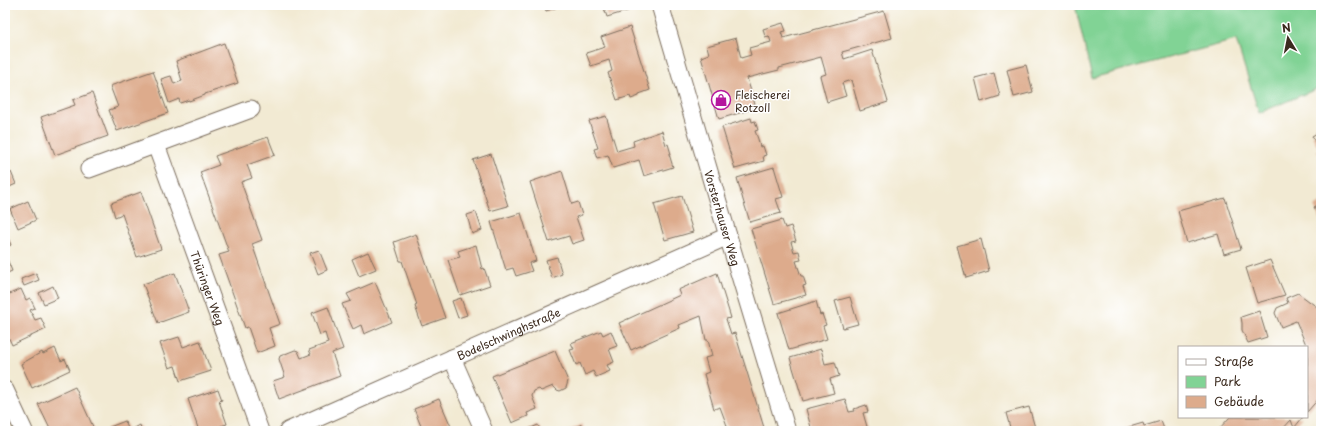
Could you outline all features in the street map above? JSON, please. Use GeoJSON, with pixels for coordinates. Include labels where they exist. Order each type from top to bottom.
{"type":"FeatureCollection","features":[{"type":"Feature","properties":{"kind":"street","name":"Vorsterhauser Weg"},"geometry":{"type":"LineString","coordinates":[[660,5],[728,236],[788,431]]}},
{"type":"Feature","properties":{"kind":"street"},"geometry":{"type":"LineString","coordinates":[[89,169],[252,109]]}},
{"type":"Feature","properties":{"kind":"street","name":"Thüringer Weg"},"geometry":{"type":"LineString","coordinates":[[156,145],[260,431]]}},
{"type":"Feature","properties":{"kind":"street","name":"Bodelschwinghstraße"},"geometry":{"type":"LineString","coordinates":[[288,431],[728,236]]}},
{"type":"Feature","properties":{"kind":"street"},"geometry":{"type":"LineString","coordinates":[[452,358],[484,431]]}},
{"type":"Feature","properties":{"kind":"street"},"geometry":{"type":"LineString","coordinates":[[5,390],[24,431]]}},
{"type":"Feature","properties":{"kind":"green space"},"geometry":{"type":"Polygon","coordinates":[[[1075,5],[1321,5],[1321,87],[1259,113],[1236,40],[1092,78],[1075,5]]]}},
{"type":"Feature","properties":{"kind":"building"},"geometry":{"type":"Polygon","coordinates":[[[544,5],[564,5],[546,11],[544,5]]]}},
{"type":"Feature","properties":{"kind":"building"},"geometry":{"type":"Polygon","coordinates":[[[603,5],[636,5],[637,8],[607,17],[603,5]]]}},
{"type":"Feature","properties":{"kind":"building"},"geometry":{"type":"Polygon","coordinates":[[[884,11],[892,38],[842,52],[844,59],[872,50],[888,102],[860,111],[851,80],[842,83],[846,96],[827,102],[820,76],[826,74],[821,57],[747,78],[756,108],[719,119],[701,57],[709,54],[707,46],[736,38],[741,58],[751,55],[749,48],[771,42],[769,36],[765,37],[763,29],[783,23],[786,31],[781,32],[783,38],[884,11]]]}},
{"type":"Feature","properties":{"kind":"building"},"geometry":{"type":"Polygon","coordinates":[[[630,27],[650,90],[631,99],[630,96],[617,100],[608,73],[612,71],[609,60],[591,66],[586,53],[605,47],[601,37],[630,27]]]}},
{"type":"Feature","properties":{"kind":"building"},"geometry":{"type":"Polygon","coordinates":[[[224,43],[238,83],[189,101],[180,103],[179,99],[169,103],[161,79],[171,76],[174,84],[182,81],[176,61],[224,43]]]}},
{"type":"Feature","properties":{"kind":"building"},"geometry":{"type":"Polygon","coordinates":[[[1026,65],[1033,92],[1014,97],[1007,70],[1026,65]]]}},
{"type":"Feature","properties":{"kind":"building"},"geometry":{"type":"Polygon","coordinates":[[[153,71],[168,113],[117,131],[109,110],[118,107],[110,86],[153,71]]]}},
{"type":"Feature","properties":{"kind":"building"},"geometry":{"type":"Polygon","coordinates":[[[994,73],[1000,96],[981,102],[975,78],[994,73]]]}},
{"type":"Feature","properties":{"kind":"building"},"geometry":{"type":"Polygon","coordinates":[[[92,93],[108,136],[55,155],[41,117],[75,105],[73,100],[92,93]]]}},
{"type":"Feature","properties":{"kind":"building"},"geometry":{"type":"Polygon","coordinates":[[[606,116],[617,151],[634,146],[633,141],[662,131],[666,145],[668,144],[673,167],[644,176],[639,160],[613,168],[608,155],[597,158],[594,149],[598,148],[589,121],[606,116]]]}},
{"type":"Feature","properties":{"kind":"building"},"geometry":{"type":"Polygon","coordinates":[[[751,118],[752,122],[755,121],[758,130],[755,131],[760,147],[763,146],[766,155],[763,156],[764,161],[735,169],[722,127],[751,118]]]}},
{"type":"Feature","properties":{"kind":"building"},"geometry":{"type":"Polygon","coordinates":[[[1321,131],[1321,152],[1318,153],[1317,151],[1319,149],[1312,136],[1321,131]]]}},
{"type":"Feature","properties":{"kind":"building"},"geometry":{"type":"Polygon","coordinates":[[[268,137],[275,155],[247,165],[252,178],[241,182],[262,240],[252,244],[280,324],[269,328],[275,346],[257,353],[248,327],[245,328],[219,255],[229,252],[200,172],[219,165],[215,156],[268,137]]]}},
{"type":"Feature","properties":{"kind":"building"},"geometry":{"type":"Polygon","coordinates":[[[491,154],[508,206],[490,211],[473,160],[491,154]]]}},
{"type":"Feature","properties":{"kind":"building"},"geometry":{"type":"Polygon","coordinates":[[[774,167],[783,197],[776,199],[781,213],[750,222],[737,178],[774,167]]]}},
{"type":"Feature","properties":{"kind":"building"},"geometry":{"type":"Polygon","coordinates":[[[562,171],[572,204],[578,202],[582,215],[576,217],[584,240],[572,244],[569,236],[549,242],[530,182],[562,171]]]}},
{"type":"Feature","properties":{"kind":"building"},"geometry":{"type":"Polygon","coordinates":[[[11,172],[16,184],[5,189],[5,175],[11,172]]]}},
{"type":"Feature","properties":{"kind":"building"},"geometry":{"type":"Polygon","coordinates":[[[141,192],[161,249],[137,257],[122,214],[115,217],[111,203],[141,192]]]}},
{"type":"Feature","properties":{"kind":"building"},"geometry":{"type":"Polygon","coordinates":[[[682,196],[693,232],[665,240],[654,204],[682,196]]]}},
{"type":"Feature","properties":{"kind":"building"},"geometry":{"type":"Polygon","coordinates":[[[1225,198],[1241,249],[1224,254],[1218,234],[1187,243],[1178,211],[1225,198]]]}},
{"type":"Feature","properties":{"kind":"building"},"geometry":{"type":"Polygon","coordinates":[[[28,201],[36,220],[18,228],[10,209],[28,201]]]}},
{"type":"Feature","properties":{"kind":"building"},"geometry":{"type":"Polygon","coordinates":[[[1321,203],[1321,220],[1314,207],[1321,203]]]}},
{"type":"Feature","properties":{"kind":"building"},"geometry":{"type":"Polygon","coordinates":[[[8,204],[10,209],[5,211],[5,205],[8,204]]]}},
{"type":"Feature","properties":{"kind":"building"},"geometry":{"type":"Polygon","coordinates":[[[476,212],[482,230],[472,234],[467,215],[476,212]]]}},
{"type":"Feature","properties":{"kind":"building"},"geometry":{"type":"Polygon","coordinates":[[[521,213],[536,261],[529,263],[532,271],[516,276],[513,268],[506,270],[491,222],[521,213]]]}},
{"type":"Feature","properties":{"kind":"building"},"geometry":{"type":"Polygon","coordinates":[[[782,220],[785,228],[791,226],[796,241],[791,242],[794,252],[799,251],[801,260],[796,261],[806,285],[803,286],[806,295],[774,304],[751,229],[782,220]]]}},
{"type":"Feature","properties":{"kind":"building"},"geometry":{"type":"Polygon","coordinates":[[[5,231],[11,245],[5,248],[5,231]]]}},
{"type":"Feature","properties":{"kind":"building"},"geometry":{"type":"Polygon","coordinates":[[[416,234],[445,318],[422,326],[415,306],[417,305],[394,242],[416,234]]]}},
{"type":"Feature","properties":{"kind":"building"},"geometry":{"type":"Polygon","coordinates":[[[981,239],[989,271],[966,278],[957,246],[981,239]]]}},
{"type":"Feature","properties":{"kind":"building"},"geometry":{"type":"Polygon","coordinates":[[[476,245],[482,269],[484,268],[490,285],[460,295],[448,260],[460,257],[458,251],[476,245]]]}},
{"type":"Feature","properties":{"kind":"building"},"geometry":{"type":"Polygon","coordinates":[[[319,250],[327,270],[318,274],[310,253],[319,250]]]}},
{"type":"Feature","properties":{"kind":"building"},"geometry":{"type":"Polygon","coordinates":[[[368,252],[376,269],[359,276],[352,259],[368,252]]]}},
{"type":"Feature","properties":{"kind":"building"},"geometry":{"type":"Polygon","coordinates":[[[5,254],[12,271],[5,274],[5,254]]]}},
{"type":"Feature","properties":{"kind":"building"},"geometry":{"type":"Polygon","coordinates":[[[557,257],[562,274],[552,278],[546,260],[557,257]]]}},
{"type":"Feature","properties":{"kind":"building"},"geometry":{"type":"Polygon","coordinates":[[[1270,260],[1285,295],[1257,303],[1246,268],[1270,260]]]}},
{"type":"Feature","properties":{"kind":"building"},"geometry":{"type":"Polygon","coordinates":[[[36,273],[39,280],[24,286],[21,279],[36,273]]]}},
{"type":"Feature","properties":{"kind":"building"},"geometry":{"type":"Polygon","coordinates":[[[175,273],[189,312],[158,323],[143,284],[175,273]]]}},
{"type":"Feature","properties":{"kind":"building"},"geometry":{"type":"Polygon","coordinates":[[[717,273],[731,318],[726,319],[731,334],[735,333],[765,431],[729,431],[720,407],[714,409],[704,374],[709,372],[705,358],[712,356],[708,340],[706,340],[701,316],[679,325],[680,328],[631,350],[619,323],[680,295],[678,290],[717,273]]]}},
{"type":"Feature","properties":{"kind":"building"},"geometry":{"type":"Polygon","coordinates":[[[375,282],[392,322],[364,334],[361,325],[353,329],[342,304],[351,301],[347,294],[375,282]]]}},
{"type":"Feature","properties":{"kind":"building"},"geometry":{"type":"Polygon","coordinates":[[[53,286],[58,298],[44,304],[39,293],[53,286]]]}},
{"type":"Feature","properties":{"kind":"building"},"geometry":{"type":"Polygon","coordinates":[[[21,289],[26,300],[30,298],[35,308],[30,310],[35,320],[41,318],[46,329],[12,345],[5,330],[5,296],[21,289]]]}},
{"type":"Feature","properties":{"kind":"building"},"geometry":{"type":"Polygon","coordinates":[[[1298,293],[1321,310],[1321,396],[1308,411],[1308,346],[1307,346],[1296,321],[1281,327],[1275,313],[1277,308],[1288,303],[1286,298],[1298,293]]]}},
{"type":"Feature","properties":{"kind":"building"},"geometry":{"type":"Polygon","coordinates":[[[850,297],[858,324],[843,328],[835,301],[850,297]]]}},
{"type":"Feature","properties":{"kind":"building"},"geometry":{"type":"Polygon","coordinates":[[[461,298],[467,315],[458,318],[452,301],[461,298]]]}},
{"type":"Feature","properties":{"kind":"building"},"geometry":{"type":"Polygon","coordinates":[[[816,301],[820,315],[822,314],[826,325],[823,326],[827,339],[789,350],[778,313],[816,301]]]}},
{"type":"Feature","properties":{"kind":"building"},"geometry":{"type":"Polygon","coordinates":[[[328,307],[343,349],[332,353],[340,376],[279,399],[273,381],[285,377],[279,359],[280,356],[295,350],[298,351],[301,358],[311,354],[309,350],[328,343],[325,333],[320,335],[312,313],[328,307]]]}},
{"type":"Feature","properties":{"kind":"building"},"geometry":{"type":"Polygon","coordinates":[[[1259,311],[1267,337],[1248,343],[1242,330],[1241,317],[1259,311]]]}},
{"type":"Feature","properties":{"kind":"building"},"geometry":{"type":"Polygon","coordinates":[[[601,331],[603,335],[611,331],[617,346],[609,349],[614,362],[607,365],[610,371],[596,377],[593,371],[585,375],[580,363],[576,365],[570,350],[574,349],[571,343],[601,331]]]}},
{"type":"Feature","properties":{"kind":"building"},"geometry":{"type":"Polygon","coordinates":[[[179,337],[183,347],[200,341],[211,371],[180,381],[175,366],[169,368],[160,343],[179,337]]]}},
{"type":"Feature","properties":{"kind":"building"},"geometry":{"type":"Polygon","coordinates":[[[55,348],[61,361],[65,359],[70,370],[32,388],[21,364],[42,352],[43,354],[55,348]]]}},
{"type":"Feature","properties":{"kind":"building"},"geometry":{"type":"Polygon","coordinates":[[[821,349],[825,364],[835,362],[839,376],[830,379],[834,393],[803,401],[790,358],[821,349]]]}},
{"type":"Feature","properties":{"kind":"building"},"geometry":{"type":"Polygon","coordinates":[[[555,351],[568,381],[566,388],[560,391],[553,386],[541,391],[539,389],[534,391],[532,396],[537,409],[527,413],[528,416],[512,423],[492,376],[555,351]]]}},
{"type":"Feature","properties":{"kind":"building"},"geometry":{"type":"Polygon","coordinates":[[[75,387],[95,431],[51,431],[38,404],[75,387]]]}},
{"type":"Feature","properties":{"kind":"building"},"geometry":{"type":"Polygon","coordinates":[[[218,389],[222,400],[219,401],[227,424],[206,431],[199,431],[188,399],[218,389]]]}},
{"type":"Feature","properties":{"kind":"building"},"geometry":{"type":"Polygon","coordinates":[[[439,399],[453,431],[423,431],[414,409],[439,399]]]}},
{"type":"Feature","properties":{"kind":"building"},"geometry":{"type":"Polygon","coordinates":[[[845,399],[849,412],[855,411],[854,409],[866,405],[868,412],[863,413],[868,430],[812,431],[806,409],[845,399]]]}},
{"type":"Feature","properties":{"kind":"building"},"geometry":{"type":"Polygon","coordinates":[[[1029,407],[1036,431],[1011,431],[1006,413],[1029,407]]]}},
{"type":"Feature","properties":{"kind":"building"},"geometry":{"type":"Polygon","coordinates":[[[1229,418],[1302,418],[1294,428],[1291,420],[1281,431],[1217,431],[1229,418]]]}},
{"type":"Feature","properties":{"kind":"building"},"geometry":{"type":"Polygon","coordinates":[[[125,421],[129,431],[108,431],[107,428],[125,421]]]}},
{"type":"Feature","properties":{"kind":"building"},"geometry":{"type":"Polygon","coordinates":[[[1161,421],[1166,431],[1116,431],[1143,423],[1144,426],[1161,421]]]}},
{"type":"Feature","properties":{"kind":"building"},"geometry":{"type":"Polygon","coordinates":[[[582,424],[585,431],[568,431],[582,424]]]}},
{"type":"Feature","properties":{"kind":"building"},"geometry":{"type":"Polygon","coordinates":[[[140,425],[142,431],[129,431],[140,425]]]}},
{"type":"Feature","properties":{"kind":"building"},"geometry":{"type":"Polygon","coordinates":[[[538,425],[541,431],[524,431],[538,425]]]}},
{"type":"Feature","properties":{"kind":"building"},"geometry":{"type":"Polygon","coordinates":[[[171,427],[172,431],[160,431],[171,427]]]}},
{"type":"Feature","properties":{"kind":"place","name":"Fleischerei Rotzoll"},"geometry":{"type":"Point","coordinates":[721,100]}}]}
